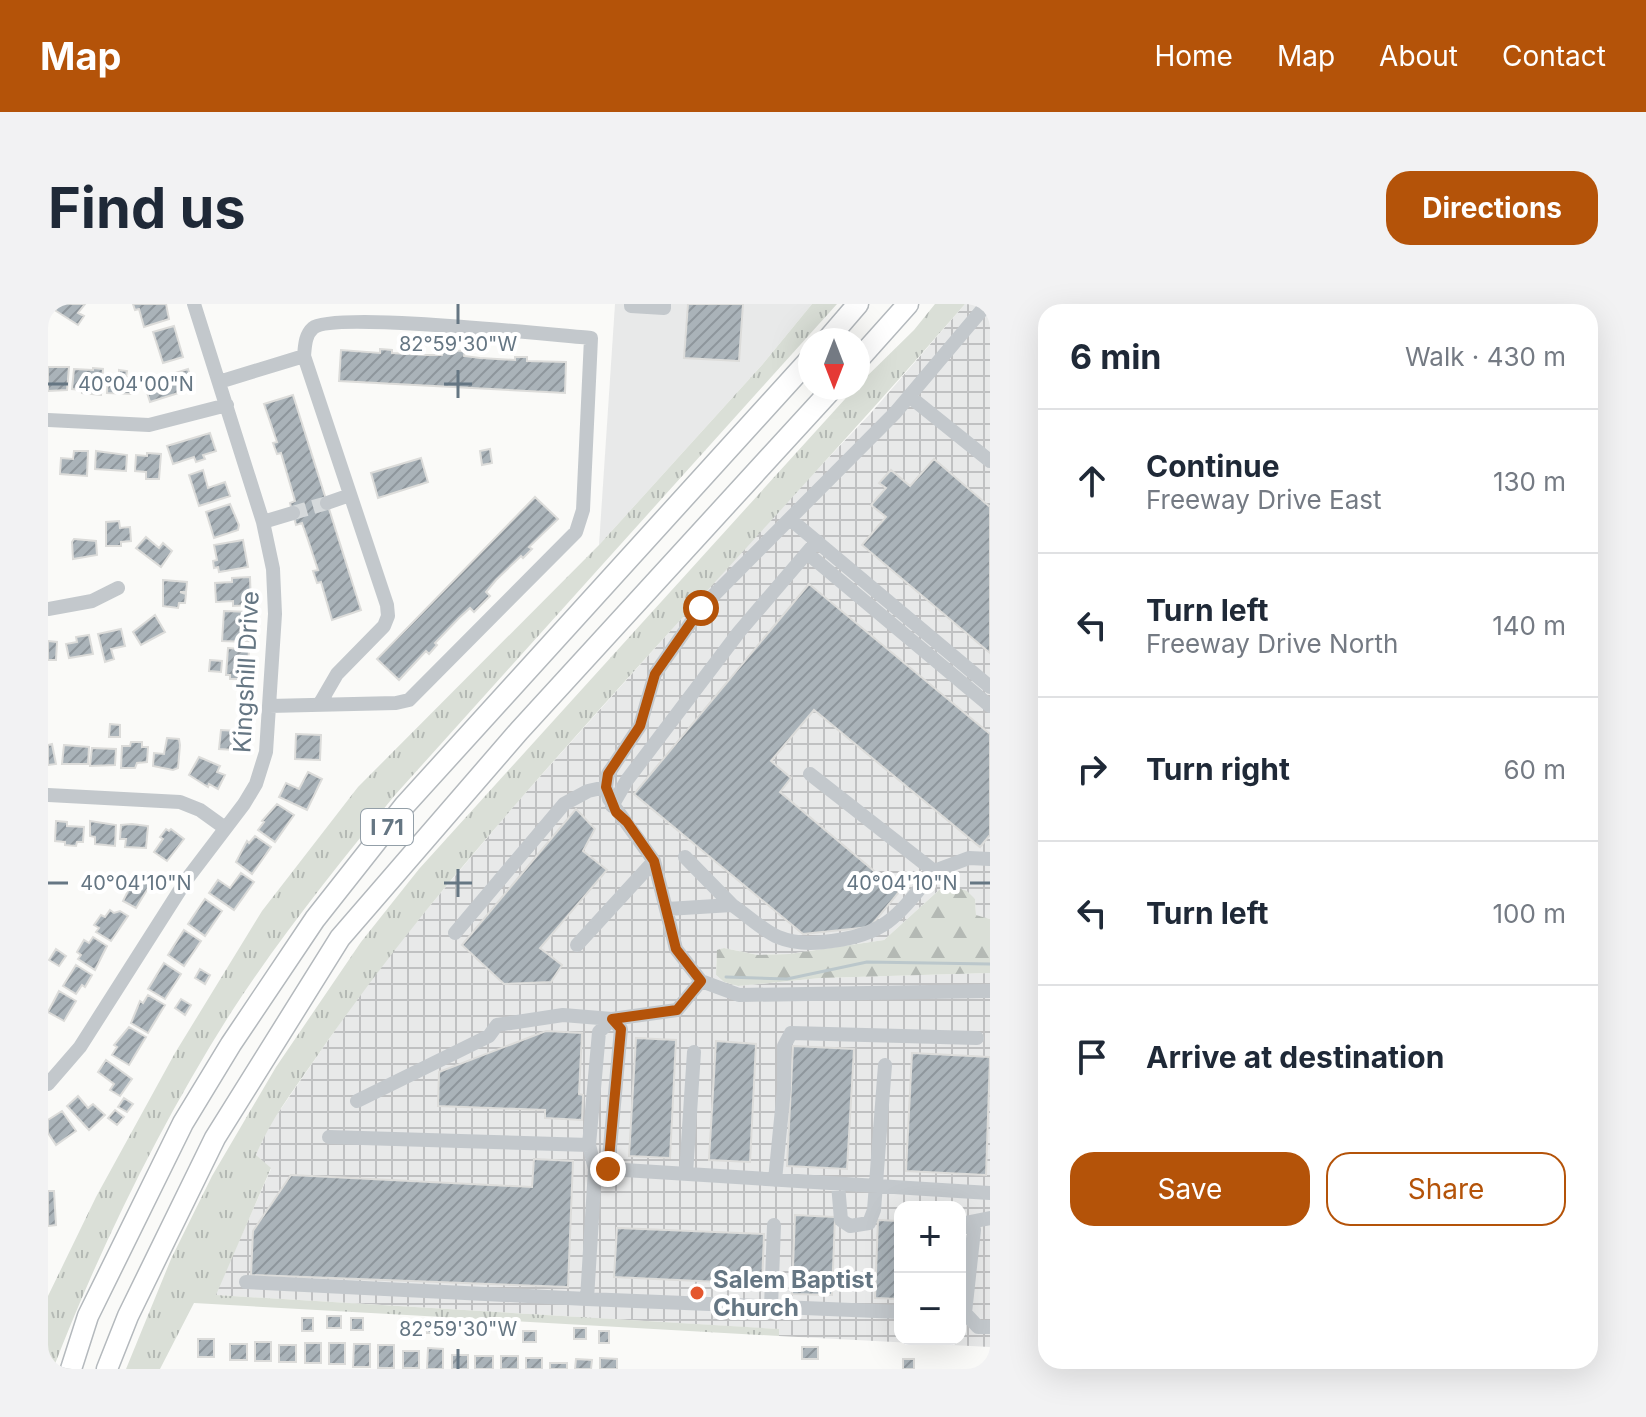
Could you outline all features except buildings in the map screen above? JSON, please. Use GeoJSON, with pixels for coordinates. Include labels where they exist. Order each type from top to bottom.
{"type":"FeatureCollection","features":[{"type":"Feature","properties":{"kind":"highway"},"geometry":{"type":"LineString","coordinates":[[837,328],[858,304]]}},
{"type":"Feature","properties":{"kind":"highway"},"geometry":{"type":"LineString","coordinates":[[870,347],[908,304]]}},
{"type":"Feature","properties":{"kind":"highway","name":"I 71"},"geometry":{"type":"LineString","coordinates":[[71,1369],[88,1316],[183,1123],[231,1044],[315,919],[405,805],[798,372]]}},
{"type":"Feature","properties":{"kind":"highway","name":"I 71"},"geometry":{"type":"LineString","coordinates":[[107,1369],[128,1316],[215,1138],[340,938],[519,731],[822,400]]}},
{"type":"Feature","properties":{"kind":"street","name":"Kingshill Drive"},"geometry":{"type":"LineString","coordinates":[[48,1084],[80,1047],[140,949],[250,795],[262,768],[269,706],[275,590],[263,522],[194,304]]}},
{"type":"Feature","properties":{"kind":"street"},"geometry":{"type":"LineString","coordinates":[[631,304],[664,308],[664,304]]}},
{"type":"Feature","properties":{"kind":"street"},"geometry":{"type":"LineString","coordinates":[[987,304],[909,396],[701,608],[655,674],[640,726],[608,774],[609,797],[654,861],[676,949],[701,981],[739,995],[990,991]]}},
{"type":"Feature","properties":{"kind":"street"},"geometry":{"type":"LineString","coordinates":[[269,706],[319,705],[396,703],[409,700],[576,532],[583,510],[591,338],[341,321],[327,322],[314,328],[306,339],[304,356],[387,605],[388,616],[384,626],[337,674],[319,705]]}},
{"type":"Feature","properties":{"kind":"street"},"geometry":{"type":"LineString","coordinates":[[219,382],[304,356]]}},
{"type":"Feature","properties":{"kind":"street"},"geometry":{"type":"LineString","coordinates":[[909,396],[990,461]]}},
{"type":"Feature","properties":{"kind":"street"},"geometry":{"type":"LineString","coordinates":[[48,420],[149,425],[227,405]]}},
{"type":"Feature","properties":{"kind":"street"},"geometry":{"type":"LineString","coordinates":[[327,503],[350,495]]}},
{"type":"Feature","properties":{"kind":"street"},"geometry":{"type":"LineString","coordinates":[[263,522],[293,513]]}},
{"type":"Feature","properties":{"kind":"street"},"geometry":{"type":"LineString","coordinates":[[790,519],[990,687]]}},
{"type":"Feature","properties":{"kind":"street"},"geometry":{"type":"LineString","coordinates":[[609,797],[627,780],[739,632],[817,541]]}},
{"type":"Feature","properties":{"kind":"street"},"geometry":{"type":"LineString","coordinates":[[807,553],[990,706]]}},
{"type":"Feature","properties":{"kind":"street"},"geometry":{"type":"LineString","coordinates":[[48,609],[92,601],[118,588]]}},
{"type":"Feature","properties":{"kind":"street"},"geometry":{"type":"LineString","coordinates":[[810,774],[934,871]]}},
{"type":"Feature","properties":{"kind":"street"},"geometry":{"type":"LineString","coordinates":[[455,933],[564,804],[588,791],[609,797]]}},
{"type":"Feature","properties":{"kind":"street"},"geometry":{"type":"LineString","coordinates":[[48,795],[180,802],[200,810],[225,828]]}},
{"type":"Feature","properties":{"kind":"street"},"geometry":{"type":"LineString","coordinates":[[685,857],[732,905],[776,936],[798,943],[860,938],[882,928],[905,907],[934,871],[969,858],[990,859]]}},
{"type":"Feature","properties":{"kind":"street"},"geometry":{"type":"LineString","coordinates":[[577,945],[654,861]]}},
{"type":"Feature","properties":{"kind":"street"},"geometry":{"type":"LineString","coordinates":[[667,909],[732,905]]}},
{"type":"Feature","properties":{"kind":"street"},"geometry":{"type":"LineString","coordinates":[[357,1101],[489,1036],[497,1025],[563,1015],[612,1019],[677,1010],[701,981]]}},
{"type":"Feature","properties":{"kind":"street"},"geometry":{"type":"LineString","coordinates":[[602,1169],[589,1145],[599,1032],[612,1019]]}},
{"type":"Feature","properties":{"kind":"street"},"geometry":{"type":"LineString","coordinates":[[587,1299],[621,1029],[612,1019]]}},
{"type":"Feature","properties":{"kind":"street"},"geometry":{"type":"LineString","coordinates":[[775,1180],[784,1089],[784,1046],[791,1033],[977,1038]]}},
{"type":"Feature","properties":{"kind":"street"},"geometry":{"type":"LineString","coordinates":[[686,1174],[694,1052]]}},
{"type":"Feature","properties":{"kind":"street"},"geometry":{"type":"LineString","coordinates":[[838,1184],[841,1220],[850,1226],[869,1223],[874,1210],[885,1065]]}},
{"type":"Feature","properties":{"kind":"street"},"geometry":{"type":"LineString","coordinates":[[329,1137],[589,1145]]}},
{"type":"Feature","properties":{"kind":"street"},"geometry":{"type":"LineString","coordinates":[[602,1169],[990,1193]]}},
{"type":"Feature","properties":{"kind":"street"},"geometry":{"type":"LineString","coordinates":[[966,1223],[990,1218]]}},
{"type":"Feature","properties":{"kind":"street"},"geometry":{"type":"LineString","coordinates":[[771,1307],[774,1225]]}},
{"type":"Feature","properties":{"kind":"street"},"geometry":{"type":"LineString","coordinates":[[966,1226],[974,1230],[966,1285]]}},
{"type":"Feature","properties":{"kind":"street"},"geometry":{"type":"LineString","coordinates":[[246,1282],[894,1312]]}},
{"type":"Feature","properties":{"kind":"street"},"geometry":{"type":"LineString","coordinates":[[966,1316],[978,1327],[990,1327]]}},
{"type":"Feature","properties":{"kind":"shaded area"},"geometry":{"type":"Polygon","coordinates":[[[615,304],[812,304],[762,365],[599,545],[615,304]]]}},
{"type":"Feature","properties":{"kind":"shaded area"},"geometry":{"type":"Polygon","coordinates":[[[965,304],[990,304],[990,919],[976,915],[975,899],[955,887],[939,890],[884,940],[789,954],[758,955],[724,948],[717,951],[716,975],[724,982],[738,986],[821,978],[990,973],[990,1347],[952,1345],[966,1345],[966,1201],[894,1201],[894,1342],[779,1336],[778,1329],[215,1295],[271,1169],[256,1155],[267,1129],[358,997],[396,946],[520,799],[774,515],[871,413],[965,304]]]}},
{"type":"Feature","properties":{"kind":"green space"},"geometry":{"type":"Polygon","coordinates":[[[812,304],[837,304],[815,328],[798,328],[798,347],[395,795],[269,957],[230,1014],[179,1099],[111,1232],[53,1369],[48,1369],[48,1296],[96,1197],[175,1053],[262,911],[358,787],[599,545],[762,365],[812,304]]]}},
{"type":"Feature","properties":{"kind":"green space"},"geometry":{"type":"Polygon","coordinates":[[[935,304],[965,304],[515,806],[416,923],[346,1015],[282,1107],[262,1142],[256,1155],[271,1168],[216,1295],[779,1329],[779,1336],[194,1303],[160,1369],[126,1369],[171,1259],[212,1176],[276,1067],[361,942],[419,869],[844,400],[870,400],[870,373],[914,330],[935,304]]]}},
{"type":"Feature","properties":{"kind":"green space"},"geometry":{"type":"Polygon","coordinates":[[[955,887],[967,891],[975,899],[976,915],[990,919],[990,973],[821,978],[738,986],[724,982],[716,975],[717,950],[724,948],[758,955],[789,954],[884,940],[939,890],[955,887]]]}},
{"type":"Feature","properties":{"kind":"waterway"},"geometry":{"type":"LineString","coordinates":[[726,977],[787,979],[867,962],[990,964]]}},
{"type":"Feature","properties":{"kind":"tunnel"},"geometry":{"type":"LineString","coordinates":[[293,513],[327,503]]}},
{"type":"Feature","properties":{"kind":"place","name":"Salem Baptist Church"},"geometry":{"type":"Point","coordinates":[697,1293]}},
{"type":"Feature","properties":{"kind":"route"},"geometry":{"type":"LineString","coordinates":[[608,1169],[621,1029],[612,1019],[677,1010],[701,981],[676,949],[654,861],[609,799],[606,787],[608,774],[640,726],[655,674],[701,608]]}}]}
